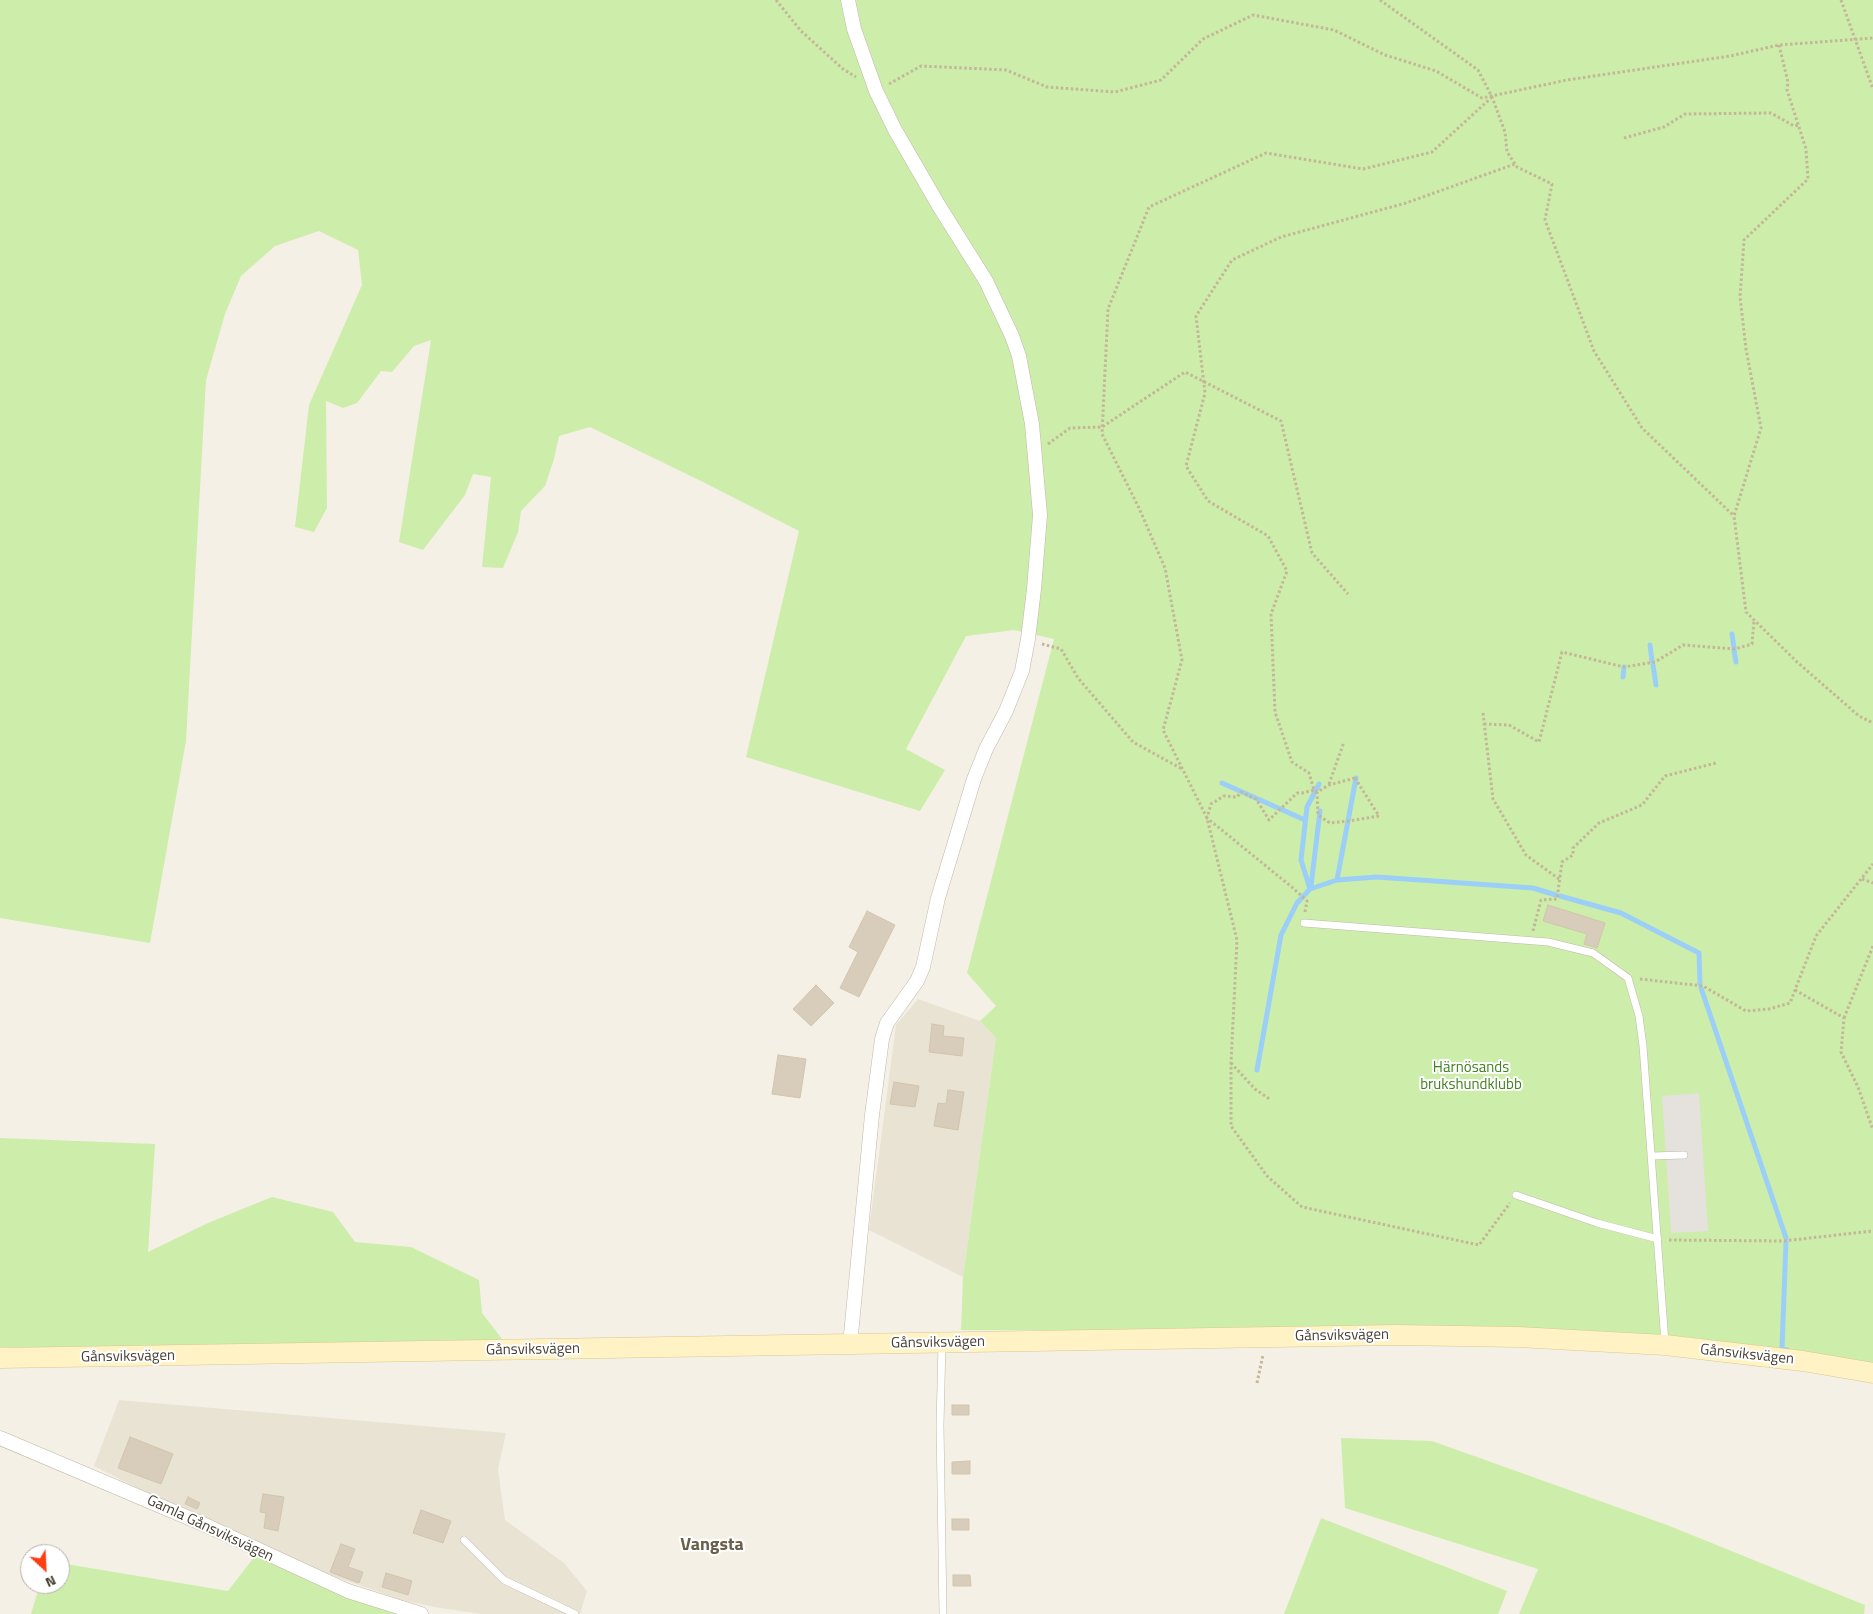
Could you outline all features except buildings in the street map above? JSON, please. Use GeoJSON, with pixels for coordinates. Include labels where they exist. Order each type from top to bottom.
{"type":"FeatureCollection","features":[{"type":"Feature","properties":{"kind":"main road","name":"Gånsviksvägen"},"geometry":{"type":"LineString","coordinates":[[0,1358],[1396,1335],[1518,1337],[1665,1345],[1803,1361],[1873,1373]]}},
{"type":"Feature","properties":{"kind":"street"},"geometry":{"type":"LineString","coordinates":[[848,0],[854,29],[876,91],[894,130],[1002,310],[1019,356],[1028,398],[1040,515],[1028,639],[1018,679],[1006,711],[986,749],[974,778],[938,898],[923,967],[917,981],[887,1023],[882,1039],[872,1115],[850,1344]]}},
{"type":"Feature","properties":{"kind":"street","name":"Gamla Gånsviksvägen"},"geometry":{"type":"LineString","coordinates":[[0,1438],[203,1524],[348,1592],[421,1614]]}},
{"type":"Feature","properties":{"kind":"lane"},"geometry":{"type":"LineString","coordinates":[[1304,923],[1548,942],[1593,954],[1628,978],[1639,1016],[1643,1046],[1665,1345]]}},
{"type":"Feature","properties":{"kind":"lane"},"geometry":{"type":"LineString","coordinates":[[1652,1156],[1684,1155]]}},
{"type":"Feature","properties":{"kind":"lane"},"geometry":{"type":"LineString","coordinates":[[1516,1195],[1597,1223],[1658,1239]]}},
{"type":"Feature","properties":{"kind":"lane"},"geometry":{"type":"LineString","coordinates":[[942,1343],[940,1425],[943,1614]]}},
{"type":"Feature","properties":{"kind":"lane"},"geometry":{"type":"LineString","coordinates":[[464,1540],[504,1580],[575,1614]]}},
{"type":"Feature","properties":{"kind":"path"},"geometry":{"type":"LineString","coordinates":[[776,0],[800,31],[843,69],[876,91],[921,66],[1006,70],[1048,87],[1114,92],[1161,80],[1203,39],[1253,15],[1334,30],[1385,55],[1436,71],[1482,98],[1567,80],[1730,56],[1779,46],[1873,38]]}},
{"type":"Feature","properties":{"kind":"path"},"geometry":{"type":"LineString","coordinates":[[1380,0],[1478,70],[1492,96],[1505,132],[1507,152],[1517,167],[1552,184],[1546,220],[1594,351],[1642,428],[1734,516]]}},
{"type":"Feature","properties":{"kind":"path"},"geometry":{"type":"LineString","coordinates":[[1841,0],[1873,89]]}},
{"type":"Feature","properties":{"kind":"path"},"geometry":{"type":"LineString","coordinates":[[1779,46],[1788,82],[1787,90],[1806,149],[1808,179],[1744,240],[1740,297],[1746,349],[1762,428],[1734,516],[1746,612],[1797,662],[1859,716],[1873,723]]}},
{"type":"Feature","properties":{"kind":"path"},"geometry":{"type":"LineString","coordinates":[[1492,96],[1432,152],[1363,169],[1266,153],[1149,207],[1108,308],[1102,434],[1139,508],[1165,568],[1182,660],[1163,730],[1207,818],[1237,940],[1231,1063],[1231,1126],[1267,1176],[1302,1207],[1479,1245],[1516,1195]]}},
{"type":"Feature","properties":{"kind":"path"},"geometry":{"type":"LineString","coordinates":[[1624,138],[1664,127],[1685,114],[1771,113],[1794,126],[1799,125]]}},
{"type":"Feature","properties":{"kind":"path"},"geometry":{"type":"LineString","coordinates":[[1207,818],[1211,804],[1224,796],[1237,797],[1241,792],[1256,799],[1269,820],[1297,793],[1315,791],[1356,778],[1379,816],[1330,823],[1320,816],[1315,791],[1308,773],[1292,762],[1275,712],[1271,614],[1287,571],[1268,536],[1208,500],[1186,466],[1205,393],[1196,316],[1232,260],[1281,237],[1406,203],[1515,164]]}},
{"type":"Feature","properties":{"kind":"path"},"geometry":{"type":"LineString","coordinates":[[1035,452],[1070,428],[1102,426],[1185,372],[1281,421],[1312,554],[1348,594]]}},
{"type":"Feature","properties":{"kind":"path"},"geometry":{"type":"LineString","coordinates":[[1484,724],[1509,725],[1539,742],[1562,652],[1624,667],[1655,662],[1683,646],[1735,649],[1752,644],[1754,620]]}},
{"type":"Feature","properties":{"kind":"path"},"geometry":{"type":"LineString","coordinates":[[1028,639],[1061,649],[1078,678],[1133,742],[1183,769]]}},
{"type":"Feature","properties":{"kind":"path"},"geometry":{"type":"LineString","coordinates":[[1483,713],[1494,799],[1526,855],[1559,879]]}},
{"type":"Feature","properties":{"kind":"path"},"geometry":{"type":"LineString","coordinates":[[1329,785],[1339,750],[1344,742]]}},
{"type":"Feature","properties":{"kind":"path"},"geometry":{"type":"LineString","coordinates":[[1531,941],[1541,900],[1557,899],[1562,862],[1573,855],[1573,848],[1599,823],[1642,805],[1665,776],[1716,763]]}},
{"type":"Feature","properties":{"kind":"path"},"geometry":{"type":"LineString","coordinates":[[1207,818],[1307,901]]}},
{"type":"Feature","properties":{"kind":"path"},"geometry":{"type":"LineString","coordinates":[[1628,978],[1703,986],[1746,1011],[1769,1009],[1790,1004],[1816,936],[1873,864]]}},
{"type":"Feature","properties":{"kind":"path"},"geometry":{"type":"LineString","coordinates":[[1862,879],[1873,883]]}},
{"type":"Feature","properties":{"kind":"path"},"geometry":{"type":"LineString","coordinates":[[1873,946],[1844,1018],[1841,1052],[1858,1087],[1873,1130]]}},
{"type":"Feature","properties":{"kind":"path"},"geometry":{"type":"LineString","coordinates":[[1795,990],[1844,1018]]}},
{"type":"Feature","properties":{"kind":"path"},"geometry":{"type":"LineString","coordinates":[[1231,1063],[1255,1089],[1271,1100]]}},
{"type":"Feature","properties":{"kind":"path"},"geometry":{"type":"LineString","coordinates":[[1658,1239],[1679,1242],[1783,1240],[1873,1231]]}},
{"type":"Feature","properties":{"kind":"path"},"geometry":{"type":"LineString","coordinates":[[1257,1383],[1267,1337]]}},
{"type":"Feature","properties":{"kind":"shaded area"},"geometry":{"type":"Polygon","coordinates":[[[918,999],[980,1021],[996,1038],[963,1277],[869,1230],[896,1025],[918,999]]]}},
{"type":"Feature","properties":{"kind":"shaded area"},"geometry":{"type":"Polygon","coordinates":[[[1699,1093],[1708,1231],[1671,1233],[1662,1096],[1699,1093]]]}},
{"type":"Feature","properties":{"kind":"shaded area"},"geometry":{"type":"Polygon","coordinates":[[[119,1400],[506,1433],[498,1469],[505,1520],[564,1563],[587,1591],[580,1614],[481,1614],[405,1601],[307,1567],[207,1524],[94,1466],[119,1400]]]}},
{"type":"Feature","properties":{"kind":"green space","name":"Härnösands brukshundklubb"},"geometry":{"type":"Polygon","coordinates":[[[0,0],[1873,0],[1873,1367],[1520,1332],[961,1330],[963,1277],[996,1038],[980,1021],[996,1006],[967,973],[1054,639],[1014,630],[966,636],[906,749],[945,770],[920,811],[746,757],[799,531],[590,427],[559,436],[545,486],[521,511],[518,532],[503,568],[482,567],[491,477],[473,474],[465,495],[423,550],[399,542],[431,340],[414,346],[392,372],[381,371],[357,403],[343,408],[326,401],[327,508],[314,532],[295,527],[309,405],[362,285],[358,250],[319,231],[275,246],[241,276],[225,314],[206,380],[186,741],[150,943],[0,918],[0,0]]]}},
{"type":"Feature","properties":{"kind":"green space"},"geometry":{"type":"Polygon","coordinates":[[[0,1138],[155,1144],[148,1252],[208,1223],[272,1197],[333,1212],[355,1242],[411,1247],[479,1280],[482,1313],[502,1339],[461,1349],[0,1347],[0,1138]]]}},
{"type":"Feature","properties":{"kind":"green space"},"geometry":{"type":"Polygon","coordinates":[[[1341,1438],[1432,1441],[1667,1525],[1865,1605],[1864,1614],[1519,1614],[1538,1569],[1345,1508],[1341,1438]]]}},
{"type":"Feature","properties":{"kind":"green space"},"geometry":{"type":"Polygon","coordinates":[[[1321,1518],[1507,1591],[1498,1614],[1284,1614],[1321,1518]]]}},
{"type":"Feature","properties":{"kind":"green space"},"geometry":{"type":"Polygon","coordinates":[[[255,1556],[398,1614],[31,1614],[37,1594],[70,1594],[70,1565],[228,1591],[255,1556]]]}},
{"type":"Feature","properties":{"kind":"waterway"},"geometry":{"type":"LineString","coordinates":[[1732,634],[1734,648]]}},
{"type":"Feature","properties":{"kind":"waterway"},"geometry":{"type":"LineString","coordinates":[[1650,645],[1652,661]]}},
{"type":"Feature","properties":{"kind":"waterway"},"geometry":{"type":"LineString","coordinates":[[1734,650],[1736,662]]}},
{"type":"Feature","properties":{"kind":"waterway"},"geometry":{"type":"LineString","coordinates":[[1653,665],[1656,685]]}},
{"type":"Feature","properties":{"kind":"waterway"},"geometry":{"type":"LineString","coordinates":[[1623,677],[1624,667]]}},
{"type":"Feature","properties":{"kind":"waterway"},"geometry":{"type":"LineString","coordinates":[[1337,880],[1356,778]]}},
{"type":"Feature","properties":{"kind":"waterway"},"geometry":{"type":"LineString","coordinates":[[1222,783],[1305,820]]}},
{"type":"Feature","properties":{"kind":"waterway"},"geometry":{"type":"LineString","coordinates":[[1310,889],[1301,860],[1307,807],[1319,784]]}},
{"type":"Feature","properties":{"kind":"waterway"},"geometry":{"type":"LineString","coordinates":[[1311,886],[1320,811]]}},
{"type":"Feature","properties":{"kind":"waterway"},"geometry":{"type":"LineString","coordinates":[[1257,1070],[1281,935],[1297,903],[1310,889],[1337,880],[1377,877],[1533,888],[1556,895]]}},
{"type":"Feature","properties":{"kind":"waterway"},"geometry":{"type":"LineString","coordinates":[[1560,896],[1621,913],[1699,953],[1700,984]]}},
{"type":"Feature","properties":{"kind":"waterway"},"geometry":{"type":"LineString","coordinates":[[1701,988],[1786,1238]]}},
{"type":"Feature","properties":{"kind":"waterway"},"geometry":{"type":"LineString","coordinates":[[1786,1242],[1782,1349],[1787,1350]]}},
{"type":"Feature","properties":{"kind":"district","name":"Vangsta"},"geometry":{"type":"Point","coordinates":[712,1546]}}]}
